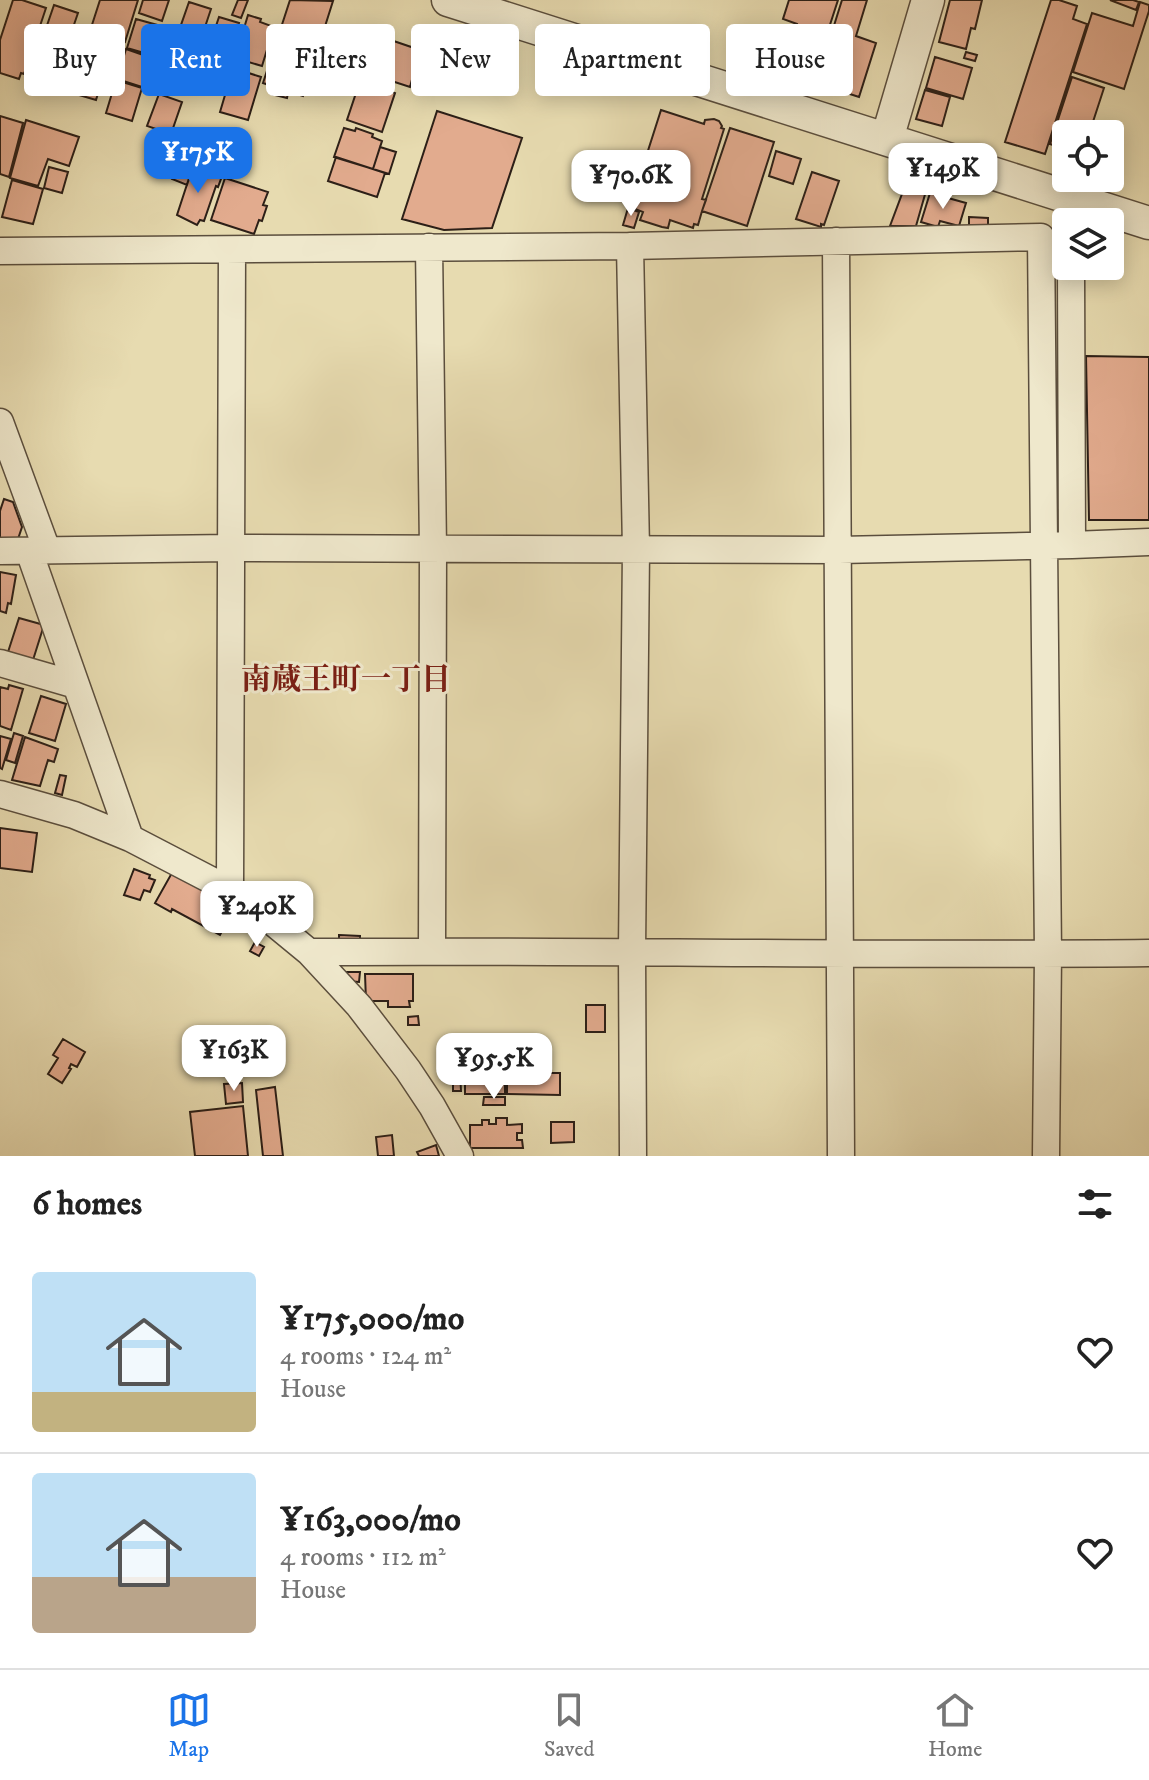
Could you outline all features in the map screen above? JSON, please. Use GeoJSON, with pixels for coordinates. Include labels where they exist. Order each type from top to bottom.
{"type":"FeatureCollection","features":[{"type":"Feature","properties":{"kind":"street"},"geometry":{"type":"LineString","coordinates":[[448,0],[887,139],[1067,208]]}},
{"type":"Feature","properties":{"kind":"street"},"geometry":{"type":"LineString","coordinates":[[887,139],[928,0]]}},
{"type":"Feature","properties":{"kind":"street"},"geometry":{"type":"LineString","coordinates":[[1124,219],[1149,223]]}},
{"type":"Feature","properties":{"kind":"street"},"geometry":{"type":"LineString","coordinates":[[0,251],[630,246],[1041,237],[1048,954],[1046,1156]]}},
{"type":"Feature","properties":{"kind":"street"},"geometry":{"type":"LineString","coordinates":[[836,241],[841,1156]]}},
{"type":"Feature","properties":{"kind":"street"},"geometry":{"type":"LineString","coordinates":[[630,246],[636,549],[633,1156]]}},
{"type":"Feature","properties":{"kind":"street"},"geometry":{"type":"LineString","coordinates":[[429,247],[433,549],[432,951]]}},
{"type":"Feature","properties":{"kind":"street"},"geometry":{"type":"LineString","coordinates":[[230,890],[232,250]]}},
{"type":"Feature","properties":{"kind":"street"},"geometry":{"type":"LineString","coordinates":[[1071,280],[1072,545]]}},
{"type":"Feature","properties":{"kind":"street"},"geometry":{"type":"LineString","coordinates":[[0,422],[76,685],[130,838]]}},
{"type":"Feature","properties":{"kind":"street"},"geometry":{"type":"LineString","coordinates":[[0,551],[230,548],[839,550],[1149,542]]}},
{"type":"Feature","properties":{"kind":"street"},"geometry":{"type":"LineString","coordinates":[[0,663],[76,685]]}},
{"type":"Feature","properties":{"kind":"street"},"geometry":{"type":"LineString","coordinates":[[0,794],[74,815],[130,838],[230,890],[264,915],[309,952],[359,1006],[408,1070],[460,1156]]}},
{"type":"Feature","properties":{"kind":"street"},"geometry":{"type":"LineString","coordinates":[[309,952],[1149,953]]}},
{"type":"Feature","properties":{"kind":"building"},"geometry":{"type":"Polygon","coordinates":[[[13,0],[46,8],[41,24],[24,24],[24,74],[21,73],[19,79],[0,73],[0,40],[13,0]]]}},
{"type":"Feature","properties":{"kind":"building"},"geometry":{"type":"Polygon","coordinates":[[[100,0],[138,0],[125,42],[125,24],[92,24],[100,0]]]}},
{"type":"Feature","properties":{"kind":"building"},"geometry":{"type":"Polygon","coordinates":[[[143,0],[169,0],[162,21],[139,13],[143,0]]]}},
{"type":"Feature","properties":{"kind":"building"},"geometry":{"type":"Polygon","coordinates":[[[238,0],[248,0],[241,18],[232,15],[238,0]]]}},
{"type":"Feature","properties":{"kind":"building"},"geometry":{"type":"Polygon","coordinates":[[[290,0],[333,1],[326,24],[282,24],[290,0]]]}},
{"type":"Feature","properties":{"kind":"building"},"geometry":{"type":"Polygon","coordinates":[[[789,0],[838,0],[830,24],[797,24],[783,19],[789,0]]]}},
{"type":"Feature","properties":{"kind":"building"},"geometry":{"type":"Polygon","coordinates":[[[842,0],[867,0],[856,36],[876,43],[859,97],[853,95],[853,24],[834,24],[842,0]]]}},
{"type":"Feature","properties":{"kind":"building"},"geometry":{"type":"Polygon","coordinates":[[[950,0],[982,0],[966,49],[939,42],[950,0]]]}},
{"type":"Feature","properties":{"kind":"building"},"geometry":{"type":"Polygon","coordinates":[[[1051,0],[1077,6],[1073,19],[1087,24],[1056,120],[1052,120],[1052,132],[1045,154],[1005,142],[1051,0]]]}},
{"type":"Feature","properties":{"kind":"building"},"geometry":{"type":"Polygon","coordinates":[[[1110,0],[1133,0],[1139,2],[1136,10],[1110,0]]]}},
{"type":"Feature","properties":{"kind":"building"},"geometry":{"type":"Polygon","coordinates":[[[189,2],[211,9],[206,24],[181,24],[189,2]]]}},
{"type":"Feature","properties":{"kind":"building"},"geometry":{"type":"Polygon","coordinates":[[[1140,2],[1149,5],[1149,11],[1124,89],[1073,72],[1092,13],[1133,26],[1140,2]]]}},
{"type":"Feature","properties":{"kind":"building"},"geometry":{"type":"Polygon","coordinates":[[[54,5],[78,13],[74,24],[47,24],[54,5]]]}},
{"type":"Feature","properties":{"kind":"building"},"geometry":{"type":"Polygon","coordinates":[[[248,15],[266,24],[266,53],[262,66],[250,62],[250,24],[245,24],[248,15]]]}},
{"type":"Feature","properties":{"kind":"building"},"geometry":{"type":"Polygon","coordinates":[[[219,17],[239,23],[239,24],[217,24],[219,17]]]}},
{"type":"Feature","properties":{"kind":"building"},"geometry":{"type":"Polygon","coordinates":[[[136,19],[154,24],[141,24],[141,52],[127,48],[136,19]]]}},
{"type":"Feature","properties":{"kind":"building"},"geometry":{"type":"Polygon","coordinates":[[[395,41],[411,47],[410,87],[395,82],[395,41]]]}},
{"type":"Feature","properties":{"kind":"building"},"geometry":{"type":"Polygon","coordinates":[[[126,49],[141,54],[141,87],[125,82],[126,49]]]}},
{"type":"Feature","properties":{"kind":"building"},"geometry":{"type":"Polygon","coordinates":[[[966,52],[977,55],[975,61],[964,58],[966,52]]]}},
{"type":"Feature","properties":{"kind":"building"},"geometry":{"type":"Polygon","coordinates":[[[935,57],[972,68],[963,99],[926,88],[935,57]]]}},
{"type":"Feature","properties":{"kind":"building"},"geometry":{"type":"Polygon","coordinates":[[[250,73],[261,77],[248,120],[220,112],[225,96],[250,96],[250,73]]]}},
{"type":"Feature","properties":{"kind":"building"},"geometry":{"type":"Polygon","coordinates":[[[1072,77],[1104,88],[1094,120],[1058,120],[1072,77]]]}},
{"type":"Feature","properties":{"kind":"building"},"geometry":{"type":"Polygon","coordinates":[[[125,83],[141,88],[132,121],[106,113],[111,96],[125,96],[125,83]]]}},
{"type":"Feature","properties":{"kind":"building"},"geometry":{"type":"Polygon","coordinates":[[[925,90],[950,97],[942,126],[916,119],[925,90]]]}},
{"type":"Feature","properties":{"kind":"building"},"geometry":{"type":"Polygon","coordinates":[[[158,96],[182,102],[171,134],[147,126],[158,96]]]}},
{"type":"Feature","properties":{"kind":"building"},"geometry":{"type":"Polygon","coordinates":[[[355,96],[394,96],[382,132],[347,120],[355,96]]]}},
{"type":"Feature","properties":{"kind":"building"},"geometry":{"type":"Polygon","coordinates":[[[661,110],[704,124],[705,120],[714,119],[724,129],[702,199],[706,200],[698,225],[694,224],[693,228],[670,220],[668,228],[640,220],[643,212],[630,207],[661,110]]]}},
{"type":"Feature","properties":{"kind":"building"},"geometry":{"type":"Polygon","coordinates":[[[437,111],[522,138],[492,228],[444,230],[402,219],[437,111]]]}},
{"type":"Feature","properties":{"kind":"building"},"geometry":{"type":"Polygon","coordinates":[[[0,116],[23,123],[9,177],[0,174],[0,116]]]}},
{"type":"Feature","properties":{"kind":"building"},"geometry":{"type":"Polygon","coordinates":[[[26,120],[79,137],[69,166],[48,159],[38,186],[10,178],[26,120]]]}},
{"type":"Feature","properties":{"kind":"building"},"geometry":{"type":"Polygon","coordinates":[[[344,128],[355,131],[356,128],[382,141],[373,169],[334,157],[344,128]]]}},
{"type":"Feature","properties":{"kind":"building"},"geometry":{"type":"Polygon","coordinates":[[[730,128],[774,142],[747,226],[702,211],[730,128]]]}},
{"type":"Feature","properties":{"kind":"building"},"geometry":{"type":"Polygon","coordinates":[[[380,147],[396,152],[389,174],[373,169],[380,147]]]}},
{"type":"Feature","properties":{"kind":"building"},"geometry":{"type":"Polygon","coordinates":[[[776,151],[801,159],[793,184],[769,176],[776,151]]]}},
{"type":"Feature","properties":{"kind":"building"},"geometry":{"type":"Polygon","coordinates":[[[336,157],[385,173],[377,197],[328,181],[336,157]]]}},
{"type":"Feature","properties":{"kind":"building"},"geometry":{"type":"Polygon","coordinates":[[[178,161],[193,166],[187,185],[172,179],[178,161]]]}},
{"type":"Feature","properties":{"kind":"building"},"geometry":{"type":"Polygon","coordinates":[[[193,166],[222,176],[204,221],[200,220],[197,225],[177,215],[193,166]]]}},
{"type":"Feature","properties":{"kind":"building"},"geometry":{"type":"Polygon","coordinates":[[[49,167],[68,172],[62,193],[44,188],[49,167]]]}},
{"type":"Feature","properties":{"kind":"building"},"geometry":{"type":"Polygon","coordinates":[[[812,172],[839,181],[821,227],[796,219],[812,172]]]}},
{"type":"Feature","properties":{"kind":"building"},"geometry":{"type":"Polygon","coordinates":[[[225,178],[268,192],[262,221],[259,220],[254,234],[211,220],[225,178]]]}},
{"type":"Feature","properties":{"kind":"building"},"geometry":{"type":"Polygon","coordinates":[[[12,180],[43,189],[33,224],[2,217],[12,180]]]}},
{"type":"Feature","properties":{"kind":"building"},"geometry":{"type":"Polygon","coordinates":[[[905,186],[926,191],[916,226],[890,226],[905,186]]]}},
{"type":"Feature","properties":{"kind":"building"},"geometry":{"type":"Polygon","coordinates":[[[930,193],[966,203],[959,226],[940,221],[938,227],[921,222],[930,193]]]}},
{"type":"Feature","properties":{"kind":"building"},"geometry":{"type":"Polygon","coordinates":[[[628,208],[639,212],[634,228],[623,225],[628,208]]]}},
{"type":"Feature","properties":{"kind":"building"},"geometry":{"type":"Polygon","coordinates":[[[969,217],[988,218],[988,226],[969,225],[969,217]]]}},
{"type":"Feature","properties":{"kind":"building"},"geometry":{"type":"Polygon","coordinates":[[[1086,356],[1149,357],[1149,520],[1089,520],[1086,356]]]}},
{"type":"Feature","properties":{"kind":"building"},"geometry":{"type":"Polygon","coordinates":[[[4,499],[13,502],[22,527],[18,539],[0,539],[0,511],[4,499]]]}},
{"type":"Feature","properties":{"kind":"building"},"geometry":{"type":"Polygon","coordinates":[[[0,572],[16,575],[11,604],[8,603],[6,613],[0,611],[0,572]]]}},
{"type":"Feature","properties":{"kind":"building"},"geometry":{"type":"Polygon","coordinates":[[[19,618],[44,625],[33,660],[8,652],[19,618]]]}},
{"type":"Feature","properties":{"kind":"building"},"geometry":{"type":"Polygon","coordinates":[[[9,685],[23,689],[11,730],[0,726],[0,687],[8,689],[9,685]]]}},
{"type":"Feature","properties":{"kind":"building"},"geometry":{"type":"Polygon","coordinates":[[[41,696],[66,704],[55,741],[29,733],[41,696]]]}},
{"type":"Feature","properties":{"kind":"building"},"geometry":{"type":"Polygon","coordinates":[[[14,733],[23,736],[15,763],[6,760],[14,733]]]}},
{"type":"Feature","properties":{"kind":"building"},"geometry":{"type":"Polygon","coordinates":[[[0,736],[11,739],[2,769],[0,768],[0,736]]]}},
{"type":"Feature","properties":{"kind":"building"},"geometry":{"type":"Polygon","coordinates":[[[25,737],[58,749],[54,762],[48,760],[40,786],[12,780],[25,737]]]}},
{"type":"Feature","properties":{"kind":"building"},"geometry":{"type":"Polygon","coordinates":[[[60,775],[66,776],[62,795],[55,793],[60,775]]]}},
{"type":"Feature","properties":{"kind":"building"},"geometry":{"type":"Polygon","coordinates":[[[0,828],[37,833],[32,872],[0,868],[0,828]]]}},
{"type":"Feature","properties":{"kind":"building"},"geometry":{"type":"Polygon","coordinates":[[[134,869],[155,880],[150,892],[144,890],[140,900],[124,895],[134,869]]]}},
{"type":"Feature","properties":{"kind":"building"},"geometry":{"type":"Polygon","coordinates":[[[173,871],[239,908],[234,918],[230,916],[220,935],[155,903],[173,871]]]}},
{"type":"Feature","properties":{"kind":"building"},"geometry":{"type":"Polygon","coordinates":[[[339,935],[360,936],[360,948],[339,947],[339,935]]]}},
{"type":"Feature","properties":{"kind":"building"},"geometry":{"type":"Polygon","coordinates":[[[255,942],[264,947],[259,956],[250,951],[255,942]]]}},
{"type":"Feature","properties":{"kind":"building"},"geometry":{"type":"Polygon","coordinates":[[[347,972],[360,972],[359,982],[346,981],[347,972]]]}},
{"type":"Feature","properties":{"kind":"building"},"geometry":{"type":"Polygon","coordinates":[[[365,974],[413,974],[413,1001],[409,1001],[410,1007],[388,1007],[388,1001],[366,1001],[365,974]]]}},
{"type":"Feature","properties":{"kind":"building"},"geometry":{"type":"Polygon","coordinates":[[[586,1005],[605,1005],[605,1032],[586,1032],[586,1005]]]}},
{"type":"Feature","properties":{"kind":"building"},"geometry":{"type":"Polygon","coordinates":[[[418,1016],[419,1025],[408,1025],[408,1017],[418,1016]]]}},
{"type":"Feature","properties":{"kind":"building"},"geometry":{"type":"Polygon","coordinates":[[[63,1039],[85,1052],[77,1067],[71,1064],[62,1083],[48,1074],[58,1058],[53,1055],[63,1039]]]}},
{"type":"Feature","properties":{"kind":"building"},"geometry":{"type":"Polygon","coordinates":[[[468,1062],[482,1062],[482,1069],[468,1069],[468,1062]]]}},
{"type":"Feature","properties":{"kind":"building"},"geometry":{"type":"Polygon","coordinates":[[[465,1071],[505,1071],[505,1094],[465,1094],[465,1071]]]}},
{"type":"Feature","properties":{"kind":"building"},"geometry":{"type":"Polygon","coordinates":[[[453,1072],[460,1072],[461,1091],[453,1091],[453,1072]]]}},
{"type":"Feature","properties":{"kind":"building"},"geometry":{"type":"Polygon","coordinates":[[[507,1073],[560,1073],[560,1095],[507,1094],[507,1073]]]}},
{"type":"Feature","properties":{"kind":"building"},"geometry":{"type":"Polygon","coordinates":[[[242,1083],[243,1102],[226,1104],[224,1084],[242,1083]]]}},
{"type":"Feature","properties":{"kind":"building"},"geometry":{"type":"Polygon","coordinates":[[[275,1087],[283,1156],[263,1156],[256,1090],[275,1087]]]}},
{"type":"Feature","properties":{"kind":"building"},"geometry":{"type":"Polygon","coordinates":[[[484,1097],[505,1097],[505,1105],[483,1105],[484,1097]]]}},
{"type":"Feature","properties":{"kind":"building"},"geometry":{"type":"Polygon","coordinates":[[[243,1106],[248,1156],[195,1156],[190,1112],[243,1106]]]}},
{"type":"Feature","properties":{"kind":"building"},"geometry":{"type":"Polygon","coordinates":[[[496,1118],[507,1118],[507,1125],[522,1124],[522,1133],[517,1133],[517,1140],[522,1140],[523,1148],[470,1148],[470,1125],[482,1125],[482,1120],[496,1124],[496,1118]]]}},
{"type":"Feature","properties":{"kind":"building"},"geometry":{"type":"Polygon","coordinates":[[[551,1122],[574,1122],[574,1142],[551,1143],[551,1122]]]}},
{"type":"Feature","properties":{"kind":"building"},"geometry":{"type":"Polygon","coordinates":[[[392,1135],[394,1156],[378,1156],[376,1137],[392,1135]]]}},
{"type":"Feature","properties":{"kind":"building"},"geometry":{"type":"Polygon","coordinates":[[[436,1145],[439,1156],[419,1156],[417,1152],[436,1145]]]}},
{"type":"Feature","properties":{"kind":"district","name":"南蔵王町一丁目"},"geometry":{"type":"Point","coordinates":[346,680]}}]}
